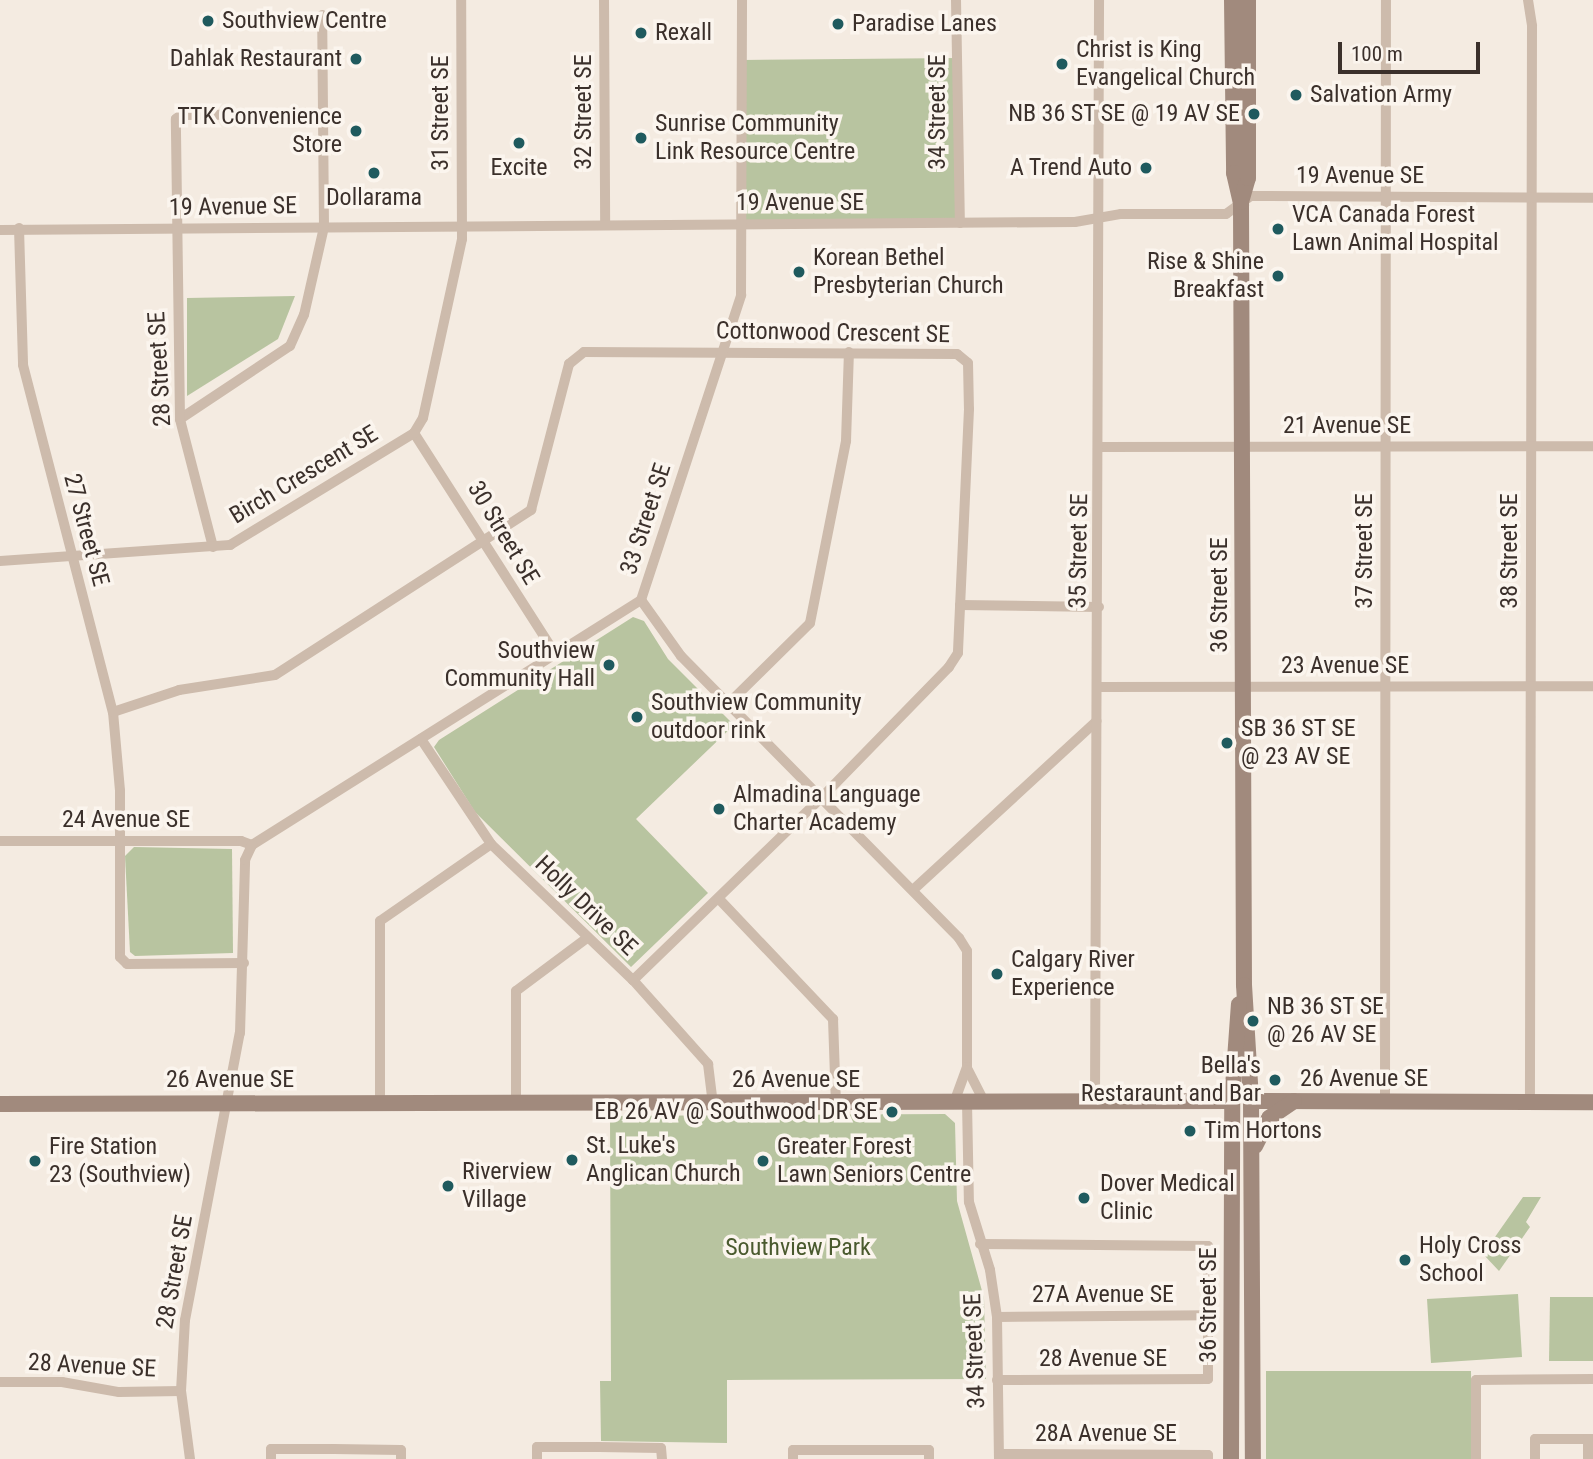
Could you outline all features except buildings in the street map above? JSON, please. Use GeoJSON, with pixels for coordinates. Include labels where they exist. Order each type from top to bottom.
{"type":"FeatureCollection","features":[{"type":"Feature","properties":{"kind":"main road","name":"36 Street SE"},"geometry":{"type":"LineString","coordinates":[[1232,0],[1234,173],[1241,204],[1244,985],[1251,1101],[1253,1459]]}},
{"type":"Feature","properties":{"kind":"main road","name":"36 Street SE"},"geometry":{"type":"LineString","coordinates":[[1241,204],[1248,178],[1248,0]]}},
{"type":"Feature","properties":{"kind":"main road","name":"36 Street SE"},"geometry":{"type":"LineString","coordinates":[[1231,1459],[1232,1101],[1244,985]]}},
{"type":"Feature","properties":{"kind":"main road","name":"26 Avenue SE"},"geometry":{"type":"LineString","coordinates":[[0,1104],[1232,1101]]}},
{"type":"Feature","properties":{"kind":"main road","name":"26 Avenue SE"},"geometry":{"type":"LineString","coordinates":[[1251,1101],[1593,1102]]}},
{"type":"Feature","properties":{"kind":"main road"},"geometry":{"type":"LineString","coordinates":[[1252,1155],[1268,1120],[1294,1101]]}},
{"type":"Feature","properties":{"kind":"street","name":"31 Street SE"},"geometry":{"type":"LineString","coordinates":[[461,0],[463,225]]}},
{"type":"Feature","properties":{"kind":"street","name":"32 Street SE"},"geometry":{"type":"LineString","coordinates":[[604,0],[605,223]]}},
{"type":"Feature","properties":{"kind":"street","name":"33 Street SE"},"geometry":{"type":"LineString","coordinates":[[252,845],[641,600],[741,295],[742,0]]}},
{"type":"Feature","properties":{"kind":"street","name":"34 Street SE"},"geometry":{"type":"LineString","coordinates":[[956,0],[960,223]]}},
{"type":"Feature","properties":{"kind":"street","name":"35 Street SE"},"geometry":{"type":"LineString","coordinates":[[1095,1102],[1101,447],[1099,0]]}},
{"type":"Feature","properties":{"kind":"street","name":"37 Street SE"},"geometry":{"type":"LineString","coordinates":[[1385,1101],[1386,0]]}},
{"type":"Feature","properties":{"kind":"street","name":"38 Street SE"},"geometry":{"type":"LineString","coordinates":[[1528,0],[1532,26],[1530,1102]]}},
{"type":"Feature","properties":{"kind":"street"},"geometry":{"type":"LineString","coordinates":[[180,419],[290,346],[304,315],[324,227],[322,15]]}},
{"type":"Feature","properties":{"kind":"street","name":"28 Street SE"},"geometry":{"type":"LineString","coordinates":[[213,547],[180,419],[176,119],[181,115],[323,114]]}},
{"type":"Feature","properties":{"kind":"street","name":"19 Avenue SE"},"geometry":{"type":"LineString","coordinates":[[0,230],[605,223],[960,223],[1099,219],[1121,214],[1226,215],[1251,196],[1593,198]]}},
{"type":"Feature","properties":{"kind":"street","name":"Birch Crescent SE"},"geometry":{"type":"LineString","coordinates":[[0,561],[230,545],[414,433],[423,418],[463,225]]}},
{"type":"Feature","properties":{"kind":"street","name":"27 Street SE"},"geometry":{"type":"LineString","coordinates":[[19,228],[23,365],[113,712],[120,791],[120,957],[127,964],[244,963]]}},
{"type":"Feature","properties":{"kind":"street","name":"Cottonwood Crescent SE"},"geometry":{"type":"LineString","coordinates":[[113,712],[179,690],[275,675],[531,510],[569,363],[584,352],[957,354],[968,363],[958,653],[949,667],[821,798],[633,980]]}},
{"type":"Feature","properties":{"kind":"street"},"geometry":{"type":"LineString","coordinates":[[728,704],[810,623],[846,441],[849,352]]}},
{"type":"Feature","properties":{"kind":"street","name":"30 Street SE"},"geometry":{"type":"LineString","coordinates":[[414,433],[556,655]]}},
{"type":"Feature","properties":{"kind":"street","name":"21 Avenue SE"},"geometry":{"type":"LineString","coordinates":[[1101,447],[1593,446]]}},
{"type":"Feature","properties":{"kind":"street"},"geometry":{"type":"LineString","coordinates":[[641,600],[681,656],[914,889],[967,951],[967,1067],[960,1102]]}},
{"type":"Feature","properties":{"kind":"street"},"geometry":{"type":"LineString","coordinates":[[960,605],[1099,607]]}},
{"type":"Feature","properties":{"kind":"street","name":"23 Avenue SE"},"geometry":{"type":"LineString","coordinates":[[1098,687],[1593,686]]}},
{"type":"Feature","properties":{"kind":"street"},"geometry":{"type":"LineString","coordinates":[[914,889],[1097,721]]}},
{"type":"Feature","properties":{"kind":"street","name":"Holly Drive SE"},"geometry":{"type":"LineString","coordinates":[[421,739],[491,844],[587,939],[633,980],[708,1064],[713,1103]]}},
{"type":"Feature","properties":{"kind":"street","name":"24 Avenue SE"},"geometry":{"type":"LineString","coordinates":[[0,841],[242,841],[252,845]]}},
{"type":"Feature","properties":{"kind":"street"},"geometry":{"type":"LineString","coordinates":[[380,1103],[380,921],[491,844]]}},
{"type":"Feature","properties":{"kind":"street","name":"28 Street SE"},"geometry":{"type":"LineString","coordinates":[[190,1459],[181,1391],[185,1320],[244,1001],[245,860],[252,845]]}},
{"type":"Feature","properties":{"kind":"street"},"geometry":{"type":"LineString","coordinates":[[719,899],[833,1019],[836,1103]]}},
{"type":"Feature","properties":{"kind":"street"},"geometry":{"type":"LineString","coordinates":[[516,1102],[516,991],[587,939]]}},
{"type":"Feature","properties":{"kind":"street"},"geometry":{"type":"LineString","coordinates":[[967,1067],[984,1102]]}},
{"type":"Feature","properties":{"kind":"street","name":"26 Avenue SE"},"geometry":{"type":"LineString","coordinates":[[1232,1101],[1251,1101]]}},
{"type":"Feature","properties":{"kind":"street","name":"34 Street SE"},"geometry":{"type":"LineString","coordinates":[[960,1102],[969,1202],[990,1270],[997,1317],[999,1457]]}},
{"type":"Feature","properties":{"kind":"street"},"geometry":{"type":"LineString","coordinates":[[980,1244],[1208,1246],[1208,1315]]}},
{"type":"Feature","properties":{"kind":"street","name":"28 Avenue SE"},"geometry":{"type":"LineString","coordinates":[[997,1380],[1208,1379],[1208,1315]]}},
{"type":"Feature","properties":{"kind":"street","name":"27A Avenue SE"},"geometry":{"type":"LineString","coordinates":[[997,1317],[1208,1315]]}},
{"type":"Feature","properties":{"kind":"street"},"geometry":{"type":"LineString","coordinates":[[1476,1459],[1476,1380],[1593,1379]]}},
{"type":"Feature","properties":{"kind":"street","name":"28 Avenue SE"},"geometry":{"type":"LineString","coordinates":[[0,1382],[62,1382],[119,1392],[181,1391]]}},
{"type":"Feature","properties":{"kind":"street"},"geometry":{"type":"LineString","coordinates":[[1535,1459],[1535,1439],[1591,1439],[1588,1459]]}},
{"type":"Feature","properties":{"kind":"street"},"geometry":{"type":"LineString","coordinates":[[537,1459],[537,1447],[661,1448],[662,1459]]}},
{"type":"Feature","properties":{"kind":"street"},"geometry":{"type":"LineString","coordinates":[[271,1459],[271,1449],[401,1450],[401,1459]]}},
{"type":"Feature","properties":{"kind":"street"},"geometry":{"type":"LineString","coordinates":[[793,1459],[793,1450],[929,1450],[929,1459]]}},
{"type":"Feature","properties":{"kind":"street","name":"28A Avenue SE"},"geometry":{"type":"LineString","coordinates":[[999,1457],[1208,1455],[1208,1459]]}},
{"type":"Feature","properties":{"kind":"green space"},"geometry":{"type":"Polygon","coordinates":[[[959,58],[960,223],[743,224],[742,60],[959,58]]]}},
{"type":"Feature","properties":{"kind":"green space"},"geometry":{"type":"Polygon","coordinates":[[[295,296],[278,339],[187,396],[187,298],[295,296]]]}},
{"type":"Feature","properties":{"kind":"green space"},"geometry":{"type":"Polygon","coordinates":[[[633,617],[644,621],[668,659],[734,725],[636,819],[708,893],[631,967],[475,812],[434,747],[439,740],[633,617]]]}},
{"type":"Feature","properties":{"kind":"green space"},"geometry":{"type":"Polygon","coordinates":[[[134,847],[232,849],[233,953],[135,956],[130,952],[125,856],[134,847]]]}},
{"type":"Feature","properties":{"kind":"green space","name":"Southview Park"},"geometry":{"type":"Polygon","coordinates":[[[945,1114],[955,1123],[957,1201],[984,1298],[986,1379],[727,1380],[727,1443],[601,1441],[600,1381],[611,1381],[610,1116],[945,1114]]]}},
{"type":"Feature","properties":{"kind":"green space"},"geometry":{"type":"Polygon","coordinates":[[[1523,1197],[1541,1197],[1526,1222],[1530,1227],[1499,1271],[1483,1254],[1523,1197]]]}},
{"type":"Feature","properties":{"kind":"green space"},"geometry":{"type":"Polygon","coordinates":[[[1518,1294],[1522,1357],[1431,1363],[1427,1299],[1518,1294]]]}},
{"type":"Feature","properties":{"kind":"green space"},"geometry":{"type":"Polygon","coordinates":[[[1550,1297],[1593,1297],[1593,1361],[1549,1361],[1550,1297]]]}},
{"type":"Feature","properties":{"kind":"green space"},"geometry":{"type":"Polygon","coordinates":[[[1266,1371],[1471,1371],[1472,1459],[1266,1459],[1266,1371]]]}},
{"type":"Feature","properties":{"kind":"place","name":"Southview Centre"},"geometry":{"type":"Point","coordinates":[208,21]}},
{"type":"Feature","properties":{"kind":"place","name":"Paradise Lanes"},"geometry":{"type":"Point","coordinates":[838,24]}},
{"type":"Feature","properties":{"kind":"place","name":"Rexall"},"geometry":{"type":"Point","coordinates":[641,33]}},
{"type":"Feature","properties":{"kind":"place","name":"Dahlak Restaurant"},"geometry":{"type":"Point","coordinates":[356,59]}},
{"type":"Feature","properties":{"kind":"place","name":"Christ is King Evangelical Church"},"geometry":{"type":"Point","coordinates":[1062,64]}},
{"type":"Feature","properties":{"kind":"place","name":"Salvation Army"},"geometry":{"type":"Point","coordinates":[1296,95]}},
{"type":"Feature","properties":{"kind":"place","name":"NB 36 ST SE @ 19 AV SE"},"geometry":{"type":"Point","coordinates":[1254,114]}},
{"type":"Feature","properties":{"kind":"place","name":"TTK Convenience Store"},"geometry":{"type":"Point","coordinates":[356,131]}},
{"type":"Feature","properties":{"kind":"place","name":"Sunrise Community Link Resource Centre"},"geometry":{"type":"Point","coordinates":[641,138]}},
{"type":"Feature","properties":{"kind":"place","name":"Excite"},"geometry":{"type":"Point","coordinates":[519,143]}},
{"type":"Feature","properties":{"kind":"place","name":"A Trend Auto"},"geometry":{"type":"Point","coordinates":[1146,168]}},
{"type":"Feature","properties":{"kind":"place","name":"Dollarama"},"geometry":{"type":"Point","coordinates":[374,173]}},
{"type":"Feature","properties":{"kind":"place","name":"VCA Canada Forest Lawn Animal Hospital"},"geometry":{"type":"Point","coordinates":[1278,229]}},
{"type":"Feature","properties":{"kind":"place","name":"Korean Bethel Presbyterian Church"},"geometry":{"type":"Point","coordinates":[799,272]}},
{"type":"Feature","properties":{"kind":"place","name":"Rise & Shine Breakfast"},"geometry":{"type":"Point","coordinates":[1278,276]}},
{"type":"Feature","properties":{"kind":"place","name":"Southview Community Hall"},"geometry":{"type":"Point","coordinates":[609,665]}},
{"type":"Feature","properties":{"kind":"place","name":"Southview Community outdoor rink"},"geometry":{"type":"Point","coordinates":[637,717]}},
{"type":"Feature","properties":{"kind":"place","name":"SB 36 ST SE @ 23 AV SE"},"geometry":{"type":"Point","coordinates":[1227,743]}},
{"type":"Feature","properties":{"kind":"place","name":"Almadina Language Charter Academy"},"geometry":{"type":"Point","coordinates":[719,809]}},
{"type":"Feature","properties":{"kind":"place","name":"Calgary River Experience"},"geometry":{"type":"Point","coordinates":[997,974]}},
{"type":"Feature","properties":{"kind":"place","name":"NB 36 ST SE @ 26 AV SE"},"geometry":{"type":"Point","coordinates":[1253,1021]}},
{"type":"Feature","properties":{"kind":"place","name":"Bella's Restaraunt and Bar"},"geometry":{"type":"Point","coordinates":[1275,1080]}},
{"type":"Feature","properties":{"kind":"place","name":"EB 26 AV @ Southwood DR SE"},"geometry":{"type":"Point","coordinates":[892,1112]}},
{"type":"Feature","properties":{"kind":"place","name":"Tim Hortons"},"geometry":{"type":"Point","coordinates":[1190,1131]}},
{"type":"Feature","properties":{"kind":"place","name":"St. Luke's Anglican Church"},"geometry":{"type":"Point","coordinates":[572,1160]}},
{"type":"Feature","properties":{"kind":"place","name":"Fire Station 23 (Southview)"},"geometry":{"type":"Point","coordinates":[35,1161]}},
{"type":"Feature","properties":{"kind":"place","name":"Greater Forest Lawn Seniors Centre"},"geometry":{"type":"Point","coordinates":[763,1161]}},
{"type":"Feature","properties":{"kind":"place","name":"Riverview Village"},"geometry":{"type":"Point","coordinates":[448,1186]}},
{"type":"Feature","properties":{"kind":"place","name":"Dover Medical Clinic"},"geometry":{"type":"Point","coordinates":[1084,1198]}},
{"type":"Feature","properties":{"kind":"place","name":"Holy Cross School"},"geometry":{"type":"Point","coordinates":[1405,1260]}}]}
